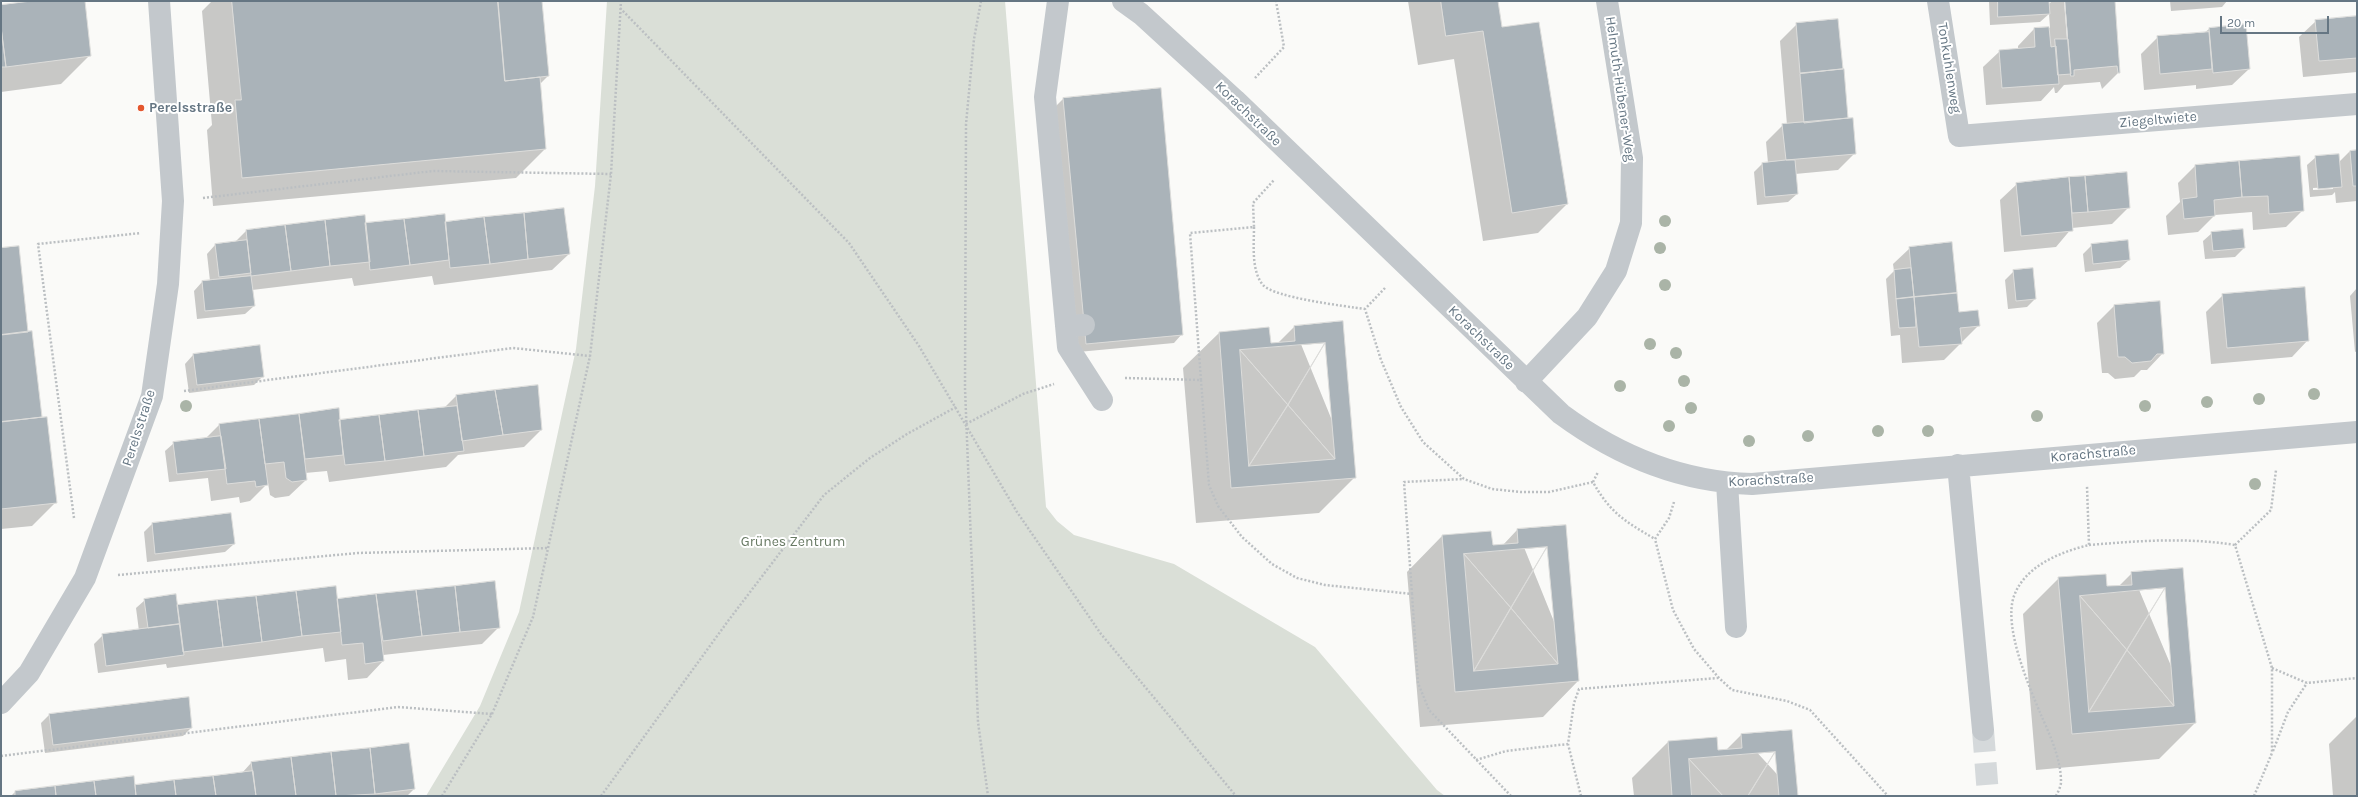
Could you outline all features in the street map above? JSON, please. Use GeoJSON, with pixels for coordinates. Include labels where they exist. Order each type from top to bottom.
{"type":"FeatureCollection","features":[{"type":"Feature","properties":{"kind":"street","name":"Perelsstraße"},"geometry":{"type":"LineString","coordinates":[[1,703],[29,673],[85,578],[152,396],[168,284],[173,201],[159,1]]}},
{"type":"Feature","properties":{"kind":"street"},"geometry":{"type":"LineString","coordinates":[[1058,1],[1046,97],[1062,188],[1075,326],[1068,347],[1102,400]]}},
{"type":"Feature","properties":{"kind":"street","name":"Korachstraße"},"geometry":{"type":"LineString","coordinates":[[1123,1],[1141,14],[1235,100],[1526,382],[1561,414],[1592,436],[1621,453],[1681,475],[1726,483],[1752,484],[2086,454],[2357,432]]}},
{"type":"Feature","properties":{"kind":"street","name":"Helmuth-Hübener-Weg"},"geometry":{"type":"LineString","coordinates":[[1526,382],[1587,316],[1616,271],[1631,223],[1632,158],[1607,1]]}},
{"type":"Feature","properties":{"kind":"street","name":"Tonkuhlenweg"},"geometry":{"type":"LineString","coordinates":[[1938,1],[1959,136]]}},
{"type":"Feature","properties":{"kind":"street","name":"Ziegeltwiete"},"geometry":{"type":"LineString","coordinates":[[1959,136],[2357,104]]}},
{"type":"Feature","properties":{"kind":"street"},"geometry":{"type":"LineString","coordinates":[[1958,466],[1983,730]]}},
{"type":"Feature","properties":{"kind":"street"},"geometry":{"type":"LineString","coordinates":[[1726,483],[1736,627]]}},
{"type":"Feature","properties":{"kind":"path"},"geometry":{"type":"LineString","coordinates":[[442,796],[492,714],[533,617],[590,356],[611,174],[621,1]]}},
{"type":"Feature","properties":{"kind":"path"},"geometry":{"type":"LineString","coordinates":[[981,1],[974,39],[966,124],[966,424],[978,722],[988,796]]}},
{"type":"Feature","properties":{"kind":"path"},"geometry":{"type":"LineString","coordinates":[[1235,100],[1284,46],[1276,1]]}},
{"type":"Feature","properties":{"kind":"path"},"geometry":{"type":"LineString","coordinates":[[620,8],[849,243],[919,346],[1017,512],[1101,634],[1236,796]]}},
{"type":"Feature","properties":{"kind":"path"},"geometry":{"type":"LineString","coordinates":[[1294,158],[1253,203],[1256,272],[1263,285],[1278,293],[1365,309]]}},
{"type":"Feature","properties":{"kind":"path"},"geometry":{"type":"LineString","coordinates":[[173,201],[433,171],[611,174]]}},
{"type":"Feature","properties":{"kind":"path"},"geometry":{"type":"LineString","coordinates":[[1254,227],[1190,233],[1209,485],[1218,506],[1242,537],[1272,564],[1297,578],[1325,585],[1412,594]]}},
{"type":"Feature","properties":{"kind":"path"},"geometry":{"type":"LineString","coordinates":[[74,520],[38,244],[171,230]]}},
{"type":"Feature","properties":{"kind":"path"},"geometry":{"type":"LineString","coordinates":[[1365,309],[1406,265]]}},
{"type":"Feature","properties":{"kind":"path"},"geometry":{"type":"LineString","coordinates":[[1365,309],[1381,360],[1401,407],[1423,442],[1464,479],[1492,489],[1521,492],[1549,492],[1593,482],[1604,502],[1624,521],[1656,539]]}},
{"type":"Feature","properties":{"kind":"path"},"geometry":{"type":"LineString","coordinates":[[152,396],[513,348],[590,356]]}},
{"type":"Feature","properties":{"kind":"path"},"geometry":{"type":"LineString","coordinates":[[966,424],[1023,394],[1050,385],[1086,377],[1201,380]]}},
{"type":"Feature","properties":{"kind":"path"},"geometry":{"type":"LineString","coordinates":[[601,796],[728,620],[824,495],[870,458],[907,434],[956,407]]}},
{"type":"Feature","properties":{"kind":"path"},"geometry":{"type":"LineString","coordinates":[[2235,544],[2270,510],[2280,438]]}},
{"type":"Feature","properties":{"kind":"path"},"geometry":{"type":"LineString","coordinates":[[2086,454],[2089,544]]}},
{"type":"Feature","properties":{"kind":"path"},"geometry":{"type":"LineString","coordinates":[[1464,479],[1404,482],[1418,682],[1429,710],[1511,796]]}},
{"type":"Feature","properties":{"kind":"path"},"geometry":{"type":"LineString","coordinates":[[2056,796],[2061,782],[2053,743],[2020,666],[2012,623],[2014,596],[2031,571],[2067,551],[2089,544],[2167,539],[2204,540],[2235,544]]}},
{"type":"Feature","properties":{"kind":"path"},"geometry":{"type":"LineString","coordinates":[[2235,544],[2243,577],[2272,668],[2272,753]]}},
{"type":"Feature","properties":{"kind":"path"},"geometry":{"type":"LineString","coordinates":[[85,578],[358,553],[548,548]]}},
{"type":"Feature","properties":{"kind":"path"},"geometry":{"type":"LineString","coordinates":[[2272,668],[2307,682],[2357,678]]}},
{"type":"Feature","properties":{"kind":"path"},"geometry":{"type":"LineString","coordinates":[[1581,796],[1568,744],[1574,703],[1579,689],[1718,678]]}},
{"type":"Feature","properties":{"kind":"path"},"geometry":{"type":"LineString","coordinates":[[2254,796],[2288,712],[2307,682]]}},
{"type":"Feature","properties":{"kind":"path"},"geometry":{"type":"LineString","coordinates":[[1,756],[398,708],[492,714]]}},
{"type":"Feature","properties":{"kind":"path"},"geometry":{"type":"LineString","coordinates":[[1476,760],[1506,751],[1568,744]]}},
{"type":"Feature","properties":{"kind":"green space","name":"Grünes Zentrum"},"geometry":{"type":"Polygon","coordinates":[[[607,1],[1005,1],[1046,507],[1057,521],[1074,535],[1174,564],[1315,647],[1437,790],[1445,796],[426,796],[480,706],[519,612],[576,349],[595,186],[607,1]]]}},
{"type":"Feature","properties":{"kind":"building"},"geometry":{"type":"Polygon","coordinates":[[[32,1],[85,1],[91,56],[6,67],[1,27],[1,5],[32,1]]]}},
{"type":"Feature","properties":{"kind":"building"},"geometry":{"type":"Polygon","coordinates":[[[232,1],[498,1],[505,81],[540,77],[546,149],[242,178],[235,100],[241,100],[232,1]]]}},
{"type":"Feature","properties":{"kind":"building"},"geometry":{"type":"Polygon","coordinates":[[[498,1],[542,1],[549,76],[505,81],[498,1]]]}},
{"type":"Feature","properties":{"kind":"building"},"geometry":{"type":"Polygon","coordinates":[[[1441,1],[1498,1],[1502,27],[1539,22],[1568,204],[1512,213],[1483,31],[1446,36],[1441,1]]]}},
{"type":"Feature","properties":{"kind":"building"},"geometry":{"type":"Polygon","coordinates":[[[1998,1],[2049,1],[2050,14],[1998,17],[1998,1]]]}},
{"type":"Feature","properties":{"kind":"building"},"geometry":{"type":"Polygon","coordinates":[[[2065,1],[2115,1],[2120,73],[2118,73],[2117,66],[2074,70],[2074,76],[2071,76],[2065,1]]]}},
{"type":"Feature","properties":{"kind":"building"},"geometry":{"type":"Polygon","coordinates":[[[2357,16],[2357,58],[2319,61],[2315,20],[2357,16]]]}},
{"type":"Feature","properties":{"kind":"building"},"geometry":{"type":"Polygon","coordinates":[[[1838,19],[1843,69],[1800,73],[1796,23],[1838,19]]]}},
{"type":"Feature","properties":{"kind":"building"},"geometry":{"type":"Polygon","coordinates":[[[2246,24],[2250,69],[2213,73],[2209,28],[2246,24]]]}},
{"type":"Feature","properties":{"kind":"building"},"geometry":{"type":"Polygon","coordinates":[[[1,27],[6,67],[1,67],[1,27]]]}},
{"type":"Feature","properties":{"kind":"building"},"geometry":{"type":"Polygon","coordinates":[[[2049,27],[2051,47],[2056,46],[2059,84],[2002,88],[1999,50],[2035,47],[2034,28],[2049,27]]]}},
{"type":"Feature","properties":{"kind":"building"},"geometry":{"type":"Polygon","coordinates":[[[2209,32],[2212,69],[2160,74],[2157,36],[2209,32]]]}},
{"type":"Feature","properties":{"kind":"building"},"geometry":{"type":"Polygon","coordinates":[[[2055,39],[2068,39],[2071,74],[2058,75],[2055,39]]]}},
{"type":"Feature","properties":{"kind":"building"},"geometry":{"type":"Polygon","coordinates":[[[1844,69],[1848,118],[1804,123],[1800,74],[1844,69]]]}},
{"type":"Feature","properties":{"kind":"building"},"geometry":{"type":"Polygon","coordinates":[[[1161,88],[1183,335],[1086,344],[1063,98],[1161,88]]]}},
{"type":"Feature","properties":{"kind":"building"},"geometry":{"type":"Polygon","coordinates":[[[1853,118],[1856,154],[1786,160],[1782,124],[1853,118]]]}},
{"type":"Feature","properties":{"kind":"building"},"geometry":{"type":"Polygon","coordinates":[[[2357,150],[2357,186],[2353,186],[2350,151],[2357,150]]]}},
{"type":"Feature","properties":{"kind":"building"},"geometry":{"type":"Polygon","coordinates":[[[2339,154],[2342,187],[2318,189],[2315,156],[2339,154]]]}},
{"type":"Feature","properties":{"kind":"building"},"geometry":{"type":"Polygon","coordinates":[[[2300,156],[2304,211],[2269,214],[2268,196],[2242,197],[2239,161],[2300,156]]]}},
{"type":"Feature","properties":{"kind":"building"},"geometry":{"type":"Polygon","coordinates":[[[1795,160],[1798,194],[1765,197],[1762,163],[1795,160]]]}},
{"type":"Feature","properties":{"kind":"building"},"geometry":{"type":"Polygon","coordinates":[[[2239,161],[2242,197],[2214,200],[2215,216],[2184,219],[2182,199],[2197,197],[2195,165],[2239,161]]]}},
{"type":"Feature","properties":{"kind":"building"},"geometry":{"type":"Polygon","coordinates":[[[2127,172],[2130,208],[2088,212],[2085,176],[2127,172]]]}},
{"type":"Feature","properties":{"kind":"building"},"geometry":{"type":"Polygon","coordinates":[[[2085,176],[2088,212],[2072,213],[2069,177],[2085,176]]]}},
{"type":"Feature","properties":{"kind":"building"},"geometry":{"type":"Polygon","coordinates":[[[2069,177],[2073,231],[2021,236],[2016,183],[2069,177]]]}},
{"type":"Feature","properties":{"kind":"building"},"geometry":{"type":"Polygon","coordinates":[[[564,208],[570,254],[528,259],[524,213],[564,208]]]}},
{"type":"Feature","properties":{"kind":"building"},"geometry":{"type":"Polygon","coordinates":[[[524,213],[528,259],[490,264],[484,217],[524,213]]]}},
{"type":"Feature","properties":{"kind":"building"},"geometry":{"type":"Polygon","coordinates":[[[445,214],[449,260],[410,265],[404,219],[445,214]]]}},
{"type":"Feature","properties":{"kind":"building"},"geometry":{"type":"Polygon","coordinates":[[[365,215],[370,262],[330,266],[325,220],[365,215]]]}},
{"type":"Feature","properties":{"kind":"building"},"geometry":{"type":"Polygon","coordinates":[[[484,217],[490,264],[450,268],[445,222],[484,217]]]}},
{"type":"Feature","properties":{"kind":"building"},"geometry":{"type":"Polygon","coordinates":[[[404,219],[410,265],[370,270],[365,223],[404,219]]]}},
{"type":"Feature","properties":{"kind":"building"},"geometry":{"type":"Polygon","coordinates":[[[325,220],[330,266],[291,271],[285,225],[325,220]]]}},
{"type":"Feature","properties":{"kind":"building"},"geometry":{"type":"Polygon","coordinates":[[[285,225],[291,271],[251,276],[246,230],[285,225]]]}},
{"type":"Feature","properties":{"kind":"building"},"geometry":{"type":"Polygon","coordinates":[[[2243,229],[2245,248],[2213,251],[2211,232],[2243,229]]]}},
{"type":"Feature","properties":{"kind":"building"},"geometry":{"type":"Polygon","coordinates":[[[247,240],[251,273],[219,277],[215,244],[247,240]]]}},
{"type":"Feature","properties":{"kind":"building"},"geometry":{"type":"Polygon","coordinates":[[[2128,240],[2130,260],[2093,264],[2091,244],[2128,240]]]}},
{"type":"Feature","properties":{"kind":"building"},"geometry":{"type":"Polygon","coordinates":[[[1952,242],[1957,293],[1914,297],[1909,247],[1952,242]]]}},
{"type":"Feature","properties":{"kind":"building"},"geometry":{"type":"Polygon","coordinates":[[[19,246],[28,332],[1,335],[1,248],[19,246]]]}},
{"type":"Feature","properties":{"kind":"building"},"geometry":{"type":"Polygon","coordinates":[[[1911,268],[1914,297],[1896,299],[1894,270],[1911,268]]]}},
{"type":"Feature","properties":{"kind":"building"},"geometry":{"type":"Polygon","coordinates":[[[2033,268],[2036,299],[2016,301],[2013,270],[2033,268]]]}},
{"type":"Feature","properties":{"kind":"building"},"geometry":{"type":"Polygon","coordinates":[[[251,276],[255,306],[205,311],[202,281],[251,276]]]}},
{"type":"Feature","properties":{"kind":"building"},"geometry":{"type":"Polygon","coordinates":[[[2305,287],[2309,341],[2227,348],[2222,294],[2305,287]]]}},
{"type":"Feature","properties":{"kind":"building"},"geometry":{"type":"Polygon","coordinates":[[[1957,293],[1959,312],[1978,310],[1980,326],[1960,328],[1962,344],[1919,347],[1914,297],[1957,293]]]}},
{"type":"Feature","properties":{"kind":"building"},"geometry":{"type":"Polygon","coordinates":[[[1914,297],[1916,327],[1899,328],[1896,299],[1914,297]]]}},
{"type":"Feature","properties":{"kind":"building"},"geometry":{"type":"Polygon","coordinates":[[[2160,301],[2164,354],[2157,354],[2151,361],[2132,363],[2125,357],[2118,357],[2114,305],[2160,301]]]}},
{"type":"Feature","properties":{"kind":"building"},"geometry":{"type":"Polygon","coordinates":[[[1343,321],[1356,478],[1231,488],[1219,332],[1269,327],[1271,343],[1295,341],[1294,326],[1343,321]]]}},
{"type":"Feature","properties":{"kind":"building"},"geometry":{"type":"Polygon","coordinates":[[[32,331],[42,417],[1,422],[1,335],[32,331]]]}},
{"type":"Feature","properties":{"kind":"building"},"geometry":{"type":"Polygon","coordinates":[[[1325,343],[1288,405],[1240,350],[1325,343]]]}},
{"type":"Feature","properties":{"kind":"building"},"geometry":{"type":"Polygon","coordinates":[[[1325,343],[1335,459],[1288,405],[1325,343]]]}},
{"type":"Feature","properties":{"kind":"building"},"geometry":{"type":"Polygon","coordinates":[[[260,345],[264,377],[197,385],[193,354],[260,345]]]}},
{"type":"Feature","properties":{"kind":"building"},"geometry":{"type":"Polygon","coordinates":[[[1240,350],[1288,405],[1249,466],[1240,350]]]}},
{"type":"Feature","properties":{"kind":"building"},"geometry":{"type":"Polygon","coordinates":[[[538,385],[542,430],[503,435],[495,390],[538,385]]]}},
{"type":"Feature","properties":{"kind":"building"},"geometry":{"type":"Polygon","coordinates":[[[495,390],[503,435],[462,441],[456,395],[495,390]]]}},
{"type":"Feature","properties":{"kind":"building"},"geometry":{"type":"Polygon","coordinates":[[[1288,405],[1335,459],[1249,466],[1288,405]]]}},
{"type":"Feature","properties":{"kind":"building"},"geometry":{"type":"Polygon","coordinates":[[[457,406],[464,451],[424,456],[418,410],[457,406]]]}},
{"type":"Feature","properties":{"kind":"building"},"geometry":{"type":"Polygon","coordinates":[[[339,408],[343,455],[305,459],[299,414],[339,408]]]}},
{"type":"Feature","properties":{"kind":"building"},"geometry":{"type":"Polygon","coordinates":[[[418,410],[424,456],[385,461],[379,415],[418,410]]]}},
{"type":"Feature","properties":{"kind":"building"},"geometry":{"type":"Polygon","coordinates":[[[299,414],[307,480],[292,482],[286,478],[284,462],[265,464],[259,419],[299,414]]]}},
{"type":"Feature","properties":{"kind":"building"},"geometry":{"type":"Polygon","coordinates":[[[379,415],[385,461],[345,465],[339,420],[379,415]]]}},
{"type":"Feature","properties":{"kind":"building"},"geometry":{"type":"Polygon","coordinates":[[[47,417],[57,503],[1,509],[1,422],[47,417]]]}},
{"type":"Feature","properties":{"kind":"building"},"geometry":{"type":"Polygon","coordinates":[[[259,419],[268,485],[256,487],[255,481],[227,484],[219,424],[259,419]]]}},
{"type":"Feature","properties":{"kind":"building"},"geometry":{"type":"Polygon","coordinates":[[[221,436],[226,469],[177,474],[173,442],[221,436]]]}},
{"type":"Feature","properties":{"kind":"building"},"geometry":{"type":"Polygon","coordinates":[[[231,513],[235,544],[155,554],[152,523],[231,513]]]}},
{"type":"Feature","properties":{"kind":"building"},"geometry":{"type":"Polygon","coordinates":[[[1566,525],[1579,681],[1455,692],[1442,535],[1491,531],[1493,545],[1518,543],[1517,529],[1566,525]]]}},
{"type":"Feature","properties":{"kind":"building"},"geometry":{"type":"Polygon","coordinates":[[[1547,547],[1511,608],[1464,554],[1547,547]]]}},
{"type":"Feature","properties":{"kind":"building"},"geometry":{"type":"Polygon","coordinates":[[[1547,547],[1558,664],[1511,608],[1547,547]]]}},
{"type":"Feature","properties":{"kind":"building"},"geometry":{"type":"Polygon","coordinates":[[[1464,554],[1511,608],[1474,671],[1464,554]]]}},
{"type":"Feature","properties":{"kind":"building"},"geometry":{"type":"Polygon","coordinates":[[[2183,568],[2196,723],[2072,734],[2058,577],[2106,574],[2107,586],[2132,585],[2131,572],[2183,568]]]}},
{"type":"Feature","properties":{"kind":"building"},"geometry":{"type":"Polygon","coordinates":[[[495,581],[500,628],[460,632],[455,586],[495,581]]]}},
{"type":"Feature","properties":{"kind":"building"},"geometry":{"type":"Polygon","coordinates":[[[336,586],[341,632],[302,636],[296,591],[336,586]]]}},
{"type":"Feature","properties":{"kind":"building"},"geometry":{"type":"Polygon","coordinates":[[[455,586],[460,632],[422,636],[416,590],[455,586]]]}},
{"type":"Feature","properties":{"kind":"building"},"geometry":{"type":"Polygon","coordinates":[[[2165,588],[2127,650],[2080,596],[2165,588]]]}},
{"type":"Feature","properties":{"kind":"building"},"geometry":{"type":"Polygon","coordinates":[[[2165,588],[2174,706],[2127,650],[2165,588]]]}},
{"type":"Feature","properties":{"kind":"building"},"geometry":{"type":"Polygon","coordinates":[[[416,590],[422,636],[383,641],[376,594],[416,590]]]}},
{"type":"Feature","properties":{"kind":"building"},"geometry":{"type":"Polygon","coordinates":[[[296,591],[302,636],[262,642],[256,596],[296,591]]]}},
{"type":"Feature","properties":{"kind":"building"},"geometry":{"type":"Polygon","coordinates":[[[176,594],[180,624],[148,628],[144,599],[176,594]]]}},
{"type":"Feature","properties":{"kind":"building"},"geometry":{"type":"Polygon","coordinates":[[[376,594],[384,661],[365,664],[363,643],[342,645],[337,599],[376,594]]]}},
{"type":"Feature","properties":{"kind":"building"},"geometry":{"type":"Polygon","coordinates":[[[256,596],[262,642],[223,647],[217,600],[256,596]]]}},
{"type":"Feature","properties":{"kind":"building"},"geometry":{"type":"Polygon","coordinates":[[[2080,596],[2127,650],[2089,712],[2080,596]]]}},
{"type":"Feature","properties":{"kind":"building"},"geometry":{"type":"Polygon","coordinates":[[[217,600],[223,647],[183,652],[177,605],[217,600]]]}},
{"type":"Feature","properties":{"kind":"building"},"geometry":{"type":"Polygon","coordinates":[[[1511,608],[1558,664],[1474,671],[1511,608]]]}},
{"type":"Feature","properties":{"kind":"building"},"geometry":{"type":"Polygon","coordinates":[[[180,624],[184,655],[106,666],[102,634],[180,624]]]}},
{"type":"Feature","properties":{"kind":"building"},"geometry":{"type":"Polygon","coordinates":[[[2127,650],[2174,706],[2089,712],[2127,650]]]}},
{"type":"Feature","properties":{"kind":"building"},"geometry":{"type":"Polygon","coordinates":[[[189,697],[192,728],[53,745],[49,714],[189,697]]]}},
{"type":"Feature","properties":{"kind":"building"},"geometry":{"type":"Polygon","coordinates":[[[1792,730],[1798,796],[1672,796],[1668,741],[1717,737],[1718,750],[1742,748],[1741,734],[1792,730]]]}},
{"type":"Feature","properties":{"kind":"building"},"geometry":{"type":"Polygon","coordinates":[[[409,743],[415,789],[375,794],[370,748],[409,743]]]}},
{"type":"Feature","properties":{"kind":"building"},"geometry":{"type":"Polygon","coordinates":[[[370,748],[375,794],[336,796],[331,752],[370,748]]]}},
{"type":"Feature","properties":{"kind":"building"},"geometry":{"type":"Polygon","coordinates":[[[331,752],[336,796],[296,796],[291,757],[331,752]]]}},
{"type":"Feature","properties":{"kind":"building"},"geometry":{"type":"Polygon","coordinates":[[[1775,752],[1748,796],[1723,796],[1689,759],[1775,752]]]}},
{"type":"Feature","properties":{"kind":"building"},"geometry":{"type":"Polygon","coordinates":[[[1775,752],[1779,796],[1748,796],[1775,752]]]}},
{"type":"Feature","properties":{"kind":"building"},"geometry":{"type":"Polygon","coordinates":[[[291,757],[296,796],[256,796],[251,762],[291,757]]]}},
{"type":"Feature","properties":{"kind":"building"},"geometry":{"type":"Polygon","coordinates":[[[1689,759],[1723,796],[1692,796],[1689,759]]]}},
{"type":"Feature","properties":{"kind":"building"},"geometry":{"type":"Polygon","coordinates":[[[253,771],[256,796],[216,796],[213,776],[253,771]]]}},
{"type":"Feature","properties":{"kind":"building"},"geometry":{"type":"Polygon","coordinates":[[[134,776],[136,796],[96,796],[94,781],[134,776]]]}},
{"type":"Feature","properties":{"kind":"building"},"geometry":{"type":"Polygon","coordinates":[[[213,776],[216,796],[176,796],[174,780],[213,776]]]}},
{"type":"Feature","properties":{"kind":"building"},"geometry":{"type":"Polygon","coordinates":[[[174,780],[176,796],[136,796],[135,785],[174,780]]]}},
{"type":"Feature","properties":{"kind":"building"},"geometry":{"type":"Polygon","coordinates":[[[94,781],[96,796],[56,796],[55,786],[94,781]]]}},
{"type":"Feature","properties":{"kind":"building"},"geometry":{"type":"Polygon","coordinates":[[[55,786],[56,796],[15,796],[15,791],[55,786]]]}},
{"type":"Feature","properties":{"kind":"tunnel"},"geometry":{"type":"LineString","coordinates":[[1983,730],[1988,795]]}},
{"type":"Feature","properties":{"kind":"place","name":"Perelsstraße"},"geometry":{"type":"Point","coordinates":[141,108]}}]}
